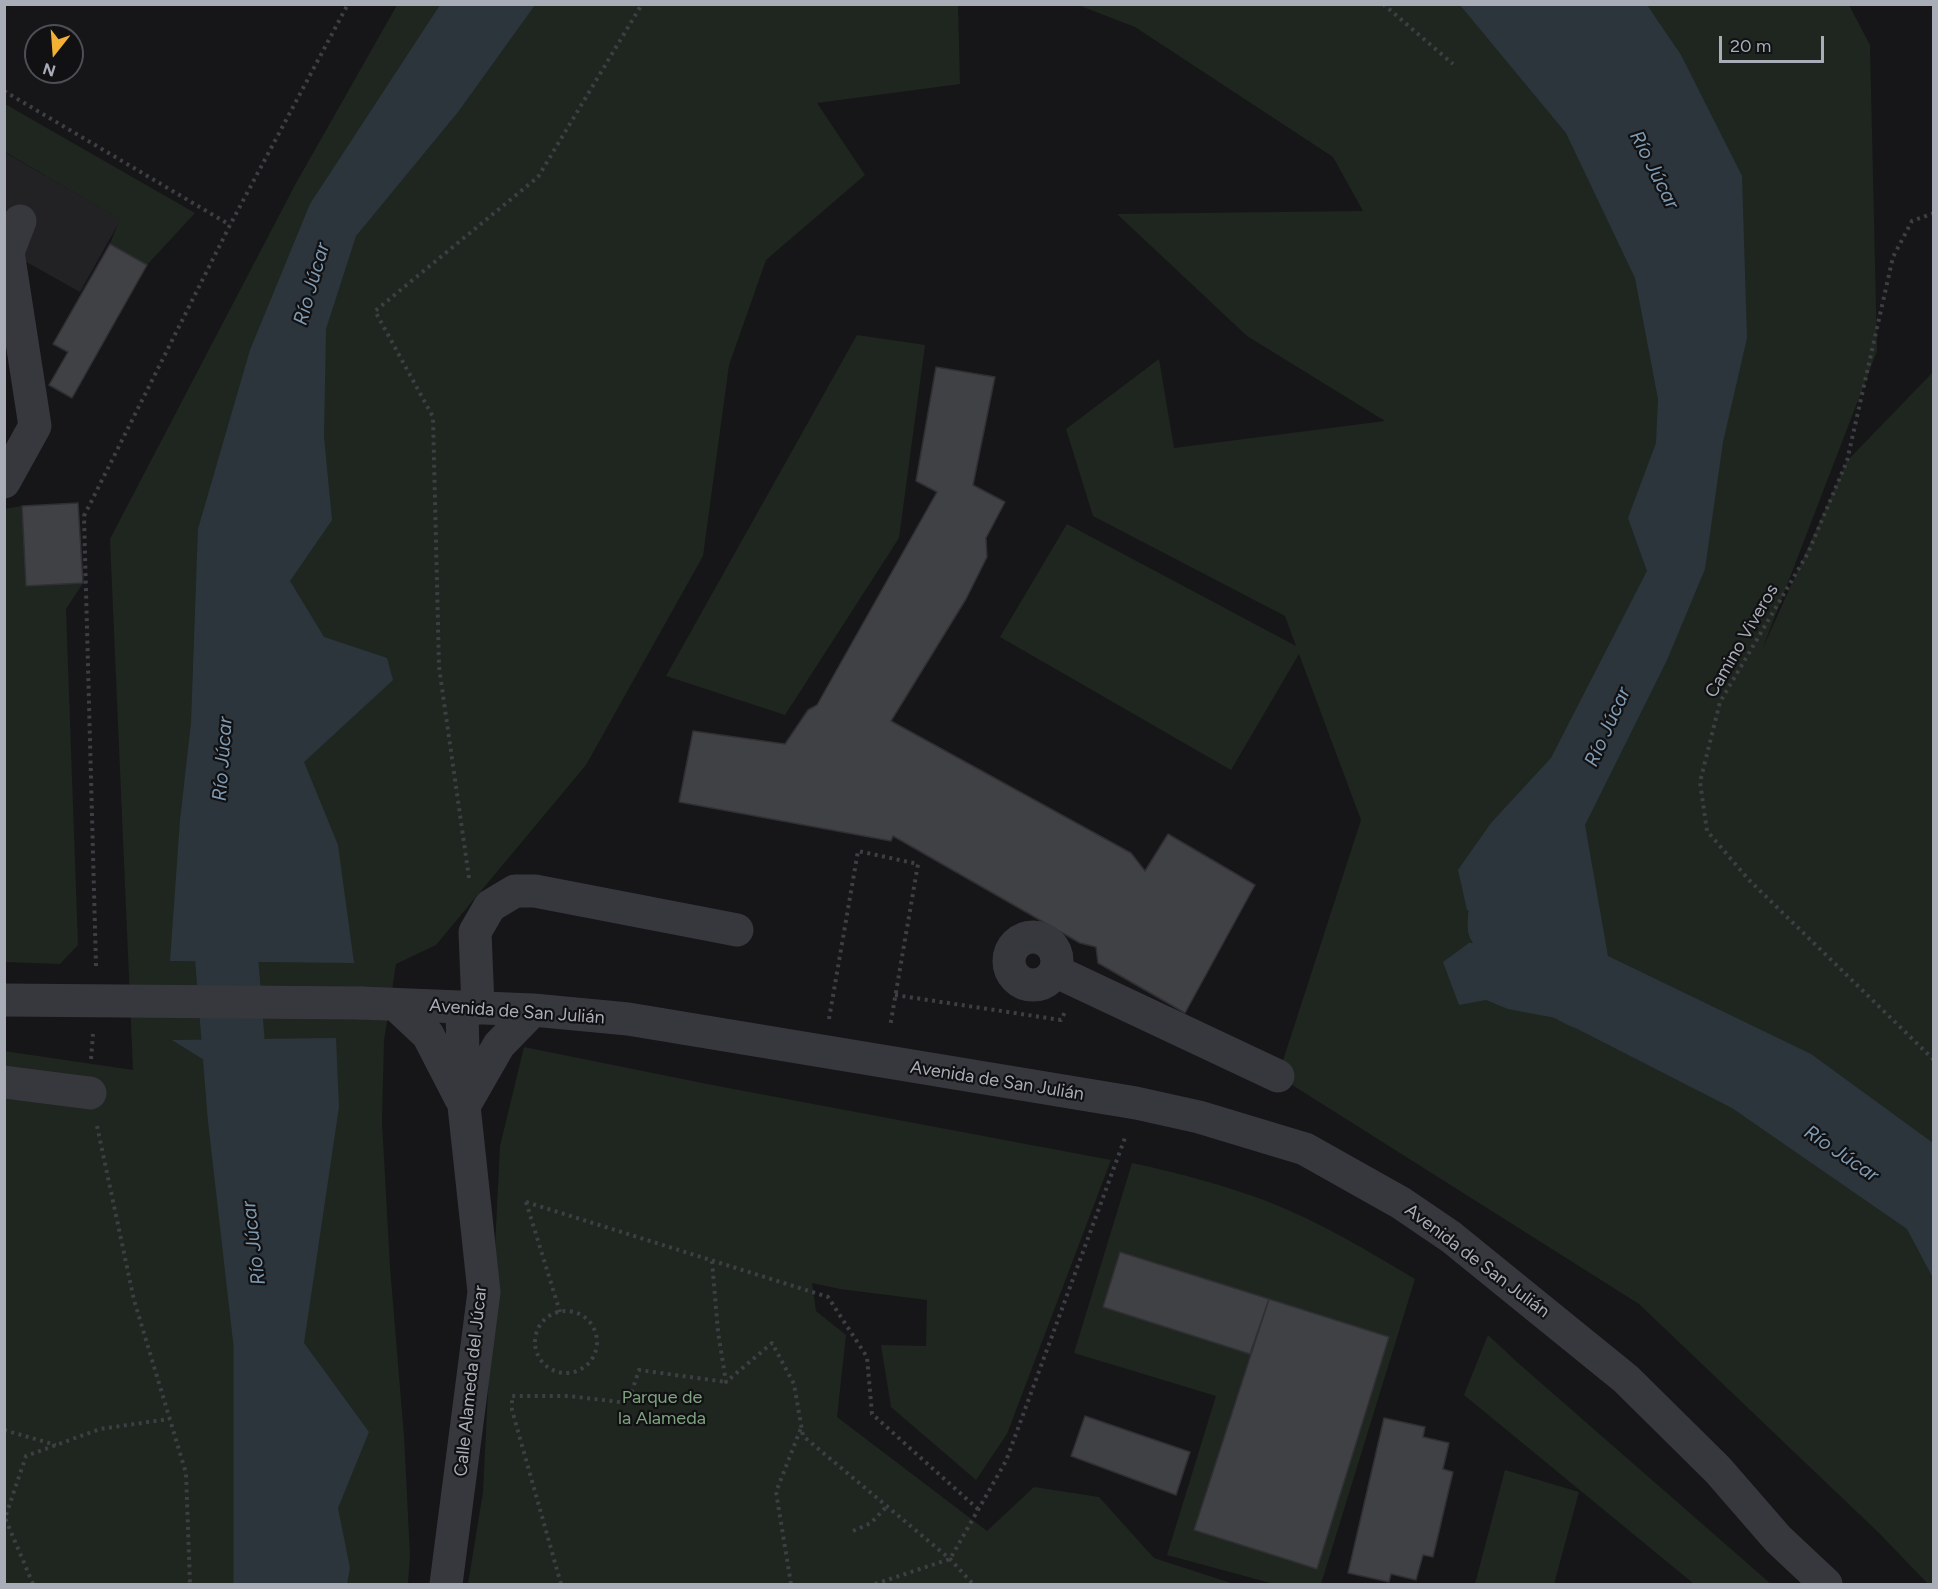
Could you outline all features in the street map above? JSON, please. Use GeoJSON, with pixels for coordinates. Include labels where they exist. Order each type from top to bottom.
{"type":"FeatureCollection","features":[{"type":"Feature","properties":{"kind":"street"},"geometry":{"type":"LineString","coordinates":[[4,482],[35,426],[8,252],[20,221]]}},
{"type":"Feature","properties":{"kind":"street"},"geometry":{"type":"LineString","coordinates":[[475,932],[490,906],[515,891],[535,891],[737,930]]}},
{"type":"Feature","properties":{"kind":"street","name":"Calle Alameda del Júcar"},"geometry":{"type":"LineString","coordinates":[[446,1584],[484,1292],[464,1106],[475,932]]}},
{"type":"Feature","properties":{"kind":"street"},"geometry":{"type":"LineString","coordinates":[[1055,971],[1278,1076]]}},
{"type":"Feature","properties":{"kind":"street","name":"Avenida de San Julián"},"geometry":{"type":"LineString","coordinates":[[4,1000],[362,1003],[533,1010],[628,1019],[1136,1103],[1199,1117],[1305,1149],[1401,1203],[1451,1237],[1626,1379],[1718,1470],[1778,1539],[1826,1584]]}},
{"type":"Feature","properties":{"kind":"street","name":"Calle Alameda del Júcar"},"geometry":{"type":"LineString","coordinates":[[396,1005],[428,1035],[464,1106]]}},
{"type":"Feature","properties":{"kind":"street"},"geometry":{"type":"LineString","coordinates":[[464,1106],[499,1045],[533,1010]]}},
{"type":"Feature","properties":{"kind":"street"},"geometry":{"type":"LineString","coordinates":[[4,1082],[90,1093]]}},
{"type":"Feature","properties":{"kind":"path"},"geometry":{"type":"LineString","coordinates":[[95,975],[84,516],[230,225],[348,4]]}},
{"type":"Feature","properties":{"kind":"path"},"geometry":{"type":"LineString","coordinates":[[475,932],[439,667],[433,417],[375,311],[538,177],[642,4]]}},
{"type":"Feature","properties":{"kind":"path"},"geometry":{"type":"LineString","coordinates":[[1383,4],[1452,64]]}},
{"type":"Feature","properties":{"kind":"path"},"geometry":{"type":"LineString","coordinates":[[4,91],[230,225]]}},
{"type":"Feature","properties":{"kind":"path","name":"Camino Viveros"},"geometry":{"type":"LineString","coordinates":[[1934,213],[1912,221],[1893,256],[1846,461],[1808,553],[1720,702],[1700,782],[1707,831],[1749,880],[1934,1060]]}},
{"type":"Feature","properties":{"kind":"path"},"geometry":{"type":"LineString","coordinates":[[823,1052],[858,851],[918,864],[884,1063]]}},
{"type":"Feature","properties":{"kind":"path"},"geometry":{"type":"LineString","coordinates":[[895,995],[1044,1018]]}},
{"type":"Feature","properties":{"kind":"path"},"geometry":{"type":"LineString","coordinates":[[93,1022],[90,1093],[134,1300],[186,1473],[190,1584]]}},
{"type":"Feature","properties":{"kind":"path"},"geometry":{"type":"LineString","coordinates":[[875,1584],[950,1558],[1006,1461],[1119,1158],[1136,1103]]}},
{"type":"Feature","properties":{"kind":"path"},"geometry":{"type":"LineString","coordinates":[[560,1312],[526,1203],[828,1297],[867,1357],[872,1414],[979,1510]]}},
{"type":"Feature","properties":{"kind":"path"},"geometry":{"type":"LineString","coordinates":[[712,1261],[718,1332],[726,1382]]}},
{"type":"Feature","properties":{"kind":"path"},"geometry":{"type":"LineString","coordinates":[[570,1311],[588,1320],[597,1339],[592,1359],[575,1371],[554,1371],[539,1358],[536,1348],[535,1339],[543,1321],[560,1312],[570,1311]]}},
{"type":"Feature","properties":{"kind":"path"},"geometry":{"type":"LineString","coordinates":[[561,1584],[512,1410],[512,1396],[570,1395],[628,1403],[639,1370],[726,1382],[772,1343],[794,1384],[802,1436],[950,1558],[973,1584]]}},
{"type":"Feature","properties":{"kind":"path"},"geometry":{"type":"LineString","coordinates":[[33,1584],[5,1518],[26,1456],[100,1429],[169,1419]]}},
{"type":"Feature","properties":{"kind":"path"},"geometry":{"type":"LineString","coordinates":[[791,1584],[776,1492],[801,1428]]}},
{"type":"Feature","properties":{"kind":"path"},"geometry":{"type":"LineString","coordinates":[[4,1430],[56,1445]]}},
{"type":"Feature","properties":{"kind":"path"},"geometry":{"type":"LineString","coordinates":[[853,1531],[871,1523],[887,1506]]}},
{"type":"Feature","properties":{"kind":"shaded area"},"geometry":{"type":"Polygon","coordinates":[[[4,152],[121,219],[80,292],[5,250],[4,152]]]}},
{"type":"Feature","properties":{"kind":"green space"},"geometry":{"type":"Polygon","coordinates":[[[397,5],[958,5],[960,84],[817,103],[865,175],[766,260],[729,365],[703,556],[586,765],[436,945],[396,964],[384,1041],[382,1122],[390,1267],[404,1436],[410,1555],[408,1584],[5,1584],[4,1051],[133,1070],[110,539],[295,185],[397,5]]]}},
{"type":"Feature","properties":{"kind":"green space"},"geometry":{"type":"Polygon","coordinates":[[[1078,5],[1849,5],[1870,45],[1877,351],[1762,650],[1847,461],[1933,372],[1933,1584],[1928,1584],[1879,1533],[1639,1304],[1278,1076],[1361,820],[1299,654],[1231,770],[1000,637],[1067,524],[1296,646],[1285,616],[1093,516],[1066,429],[1159,359],[1174,448],[1385,421],[1247,336],[1117,214],[1363,211],[1333,157],[1135,27],[1078,5]]]}},
{"type":"Feature","properties":{"kind":"green space"},"geometry":{"type":"Polygon","coordinates":[[[5,104],[195,213],[147,265],[110,244],[120,219],[5,152],[5,104]]]}},
{"type":"Feature","properties":{"kind":"green space"},"geometry":{"type":"Polygon","coordinates":[[[857,335],[925,345],[899,538],[785,715],[666,676],[857,335]]]}},
{"type":"Feature","properties":{"kind":"green space"},"geometry":{"type":"Polygon","coordinates":[[[22,506],[27,585],[83,583],[66,609],[78,945],[60,964],[5,962],[4,509],[22,506]]]}},
{"type":"Feature","properties":{"kind":"green space","name":"Parque de la Alameda"},"geometry":{"type":"Polygon","coordinates":[[[524,1047],[1111,1160],[1007,1434],[976,1480],[891,1407],[881,1345],[926,1346],[927,1300],[840,1289],[812,1283],[816,1311],[846,1335],[837,1417],[987,1531],[1034,1487],[1099,1497],[1154,1558],[1234,1584],[468,1584],[483,1492],[500,1146],[524,1047]]]}},
{"type":"Feature","properties":{"kind":"green space"},"geometry":{"type":"Polygon","coordinates":[[[1132,1163],[1201,1180],[1269,1202],[1325,1228],[1415,1279],[1321,1584],[1274,1584],[1167,1555],[1216,1396],[1074,1353],[1132,1163]]]}},
{"type":"Feature","properties":{"kind":"green space"},"geometry":{"type":"Polygon","coordinates":[[[1488,1335],[1771,1584],[1694,1584],[1464,1395],[1488,1335]]]}},
{"type":"Feature","properties":{"kind":"green space"},"geometry":{"type":"Polygon","coordinates":[[[1505,1470],[1579,1492],[1554,1584],[1475,1584],[1505,1470]]]}},
{"type":"Feature","properties":{"kind":"water"},"geometry":{"type":"Polygon","coordinates":[[[440,5],[535,5],[458,112],[356,236],[326,329],[324,437],[332,520],[290,581],[324,637],[387,658],[393,680],[304,762],[338,845],[354,963],[170,961],[180,820],[191,723],[198,529],[250,350],[310,204],[440,5]]]}},
{"type":"Feature","properties":{"kind":"water"},"geometry":{"type":"Polygon","coordinates":[[[1460,5],[1647,5],[1681,55],[1742,176],[1747,338],[1723,442],[1705,569],[1667,660],[1585,825],[1608,956],[1811,1054],[1933,1143],[1933,1278],[1907,1229],[1732,1108],[1556,1018],[1508,1009],[1486,1000],[1459,1005],[1443,962],[1469,943],[1517,942],[1517,914],[1467,910],[1458,870],[1491,823],[1551,758],[1647,571],[1628,518],[1656,443],[1658,399],[1635,278],[1566,133],[1460,5]]]}},
{"type":"Feature","properties":{"kind":"water"},"geometry":{"type":"Polygon","coordinates":[[[336,1038],[339,1107],[304,1343],[369,1432],[338,1508],[350,1568],[347,1584],[261,1584],[250,1555],[247,1539],[244,1508],[244,1461],[281,1451],[241,1403],[232,1265],[226,1226],[248,1239],[269,1211],[230,1175],[209,1063],[172,1040],[336,1038]]]}},
{"type":"Feature","properties":{"kind":"building"},"geometry":{"type":"Polygon","coordinates":[[[110,244],[147,265],[72,398],[49,385],[68,352],[53,344],[110,244]]]}},
{"type":"Feature","properties":{"kind":"building"},"geometry":{"type":"Polygon","coordinates":[[[936,367],[995,377],[973,485],[1005,502],[986,538],[987,557],[966,599],[891,721],[1131,853],[1145,871],[1168,834],[1255,885],[1185,1013],[1098,963],[1096,947],[1080,943],[893,836],[891,841],[679,802],[693,731],[785,744],[808,710],[817,705],[937,492],[916,481],[936,367]]]}},
{"type":"Feature","properties":{"kind":"building"},"geometry":{"type":"Polygon","coordinates":[[[78,503],[83,583],[26,586],[22,506],[78,503]]]}},
{"type":"Feature","properties":{"kind":"building"},"geometry":{"type":"Polygon","coordinates":[[[1120,1252],[1269,1299],[1250,1354],[1103,1307],[1120,1252]]]}},
{"type":"Feature","properties":{"kind":"building"},"geometry":{"type":"Polygon","coordinates":[[[1269,1299],[1389,1337],[1317,1569],[1194,1530],[1269,1299]]]}},
{"type":"Feature","properties":{"kind":"building"},"geometry":{"type":"Polygon","coordinates":[[[1085,1416],[1190,1452],[1176,1495],[1071,1456],[1085,1416]]]}},
{"type":"Feature","properties":{"kind":"building"},"geometry":{"type":"Polygon","coordinates":[[[1384,1418],[1425,1427],[1423,1437],[1449,1443],[1443,1469],[1453,1472],[1433,1557],[1423,1555],[1416,1580],[1391,1574],[1389,1582],[1348,1573],[1384,1418]]]}},
{"type":"Feature","properties":{"kind":"waterway","name":"Río Júcar"},"geometry":{"type":"LineString","coordinates":[[1532,837],[1503,871],[1499,925],[1567,989],[1582,997]]}},
{"type":"Feature","properties":{"kind":"waterway","name":"Río Júcar"},"geometry":{"type":"LineString","coordinates":[[220,875],[239,1115],[265,1344],[265,1584]]}}]}
